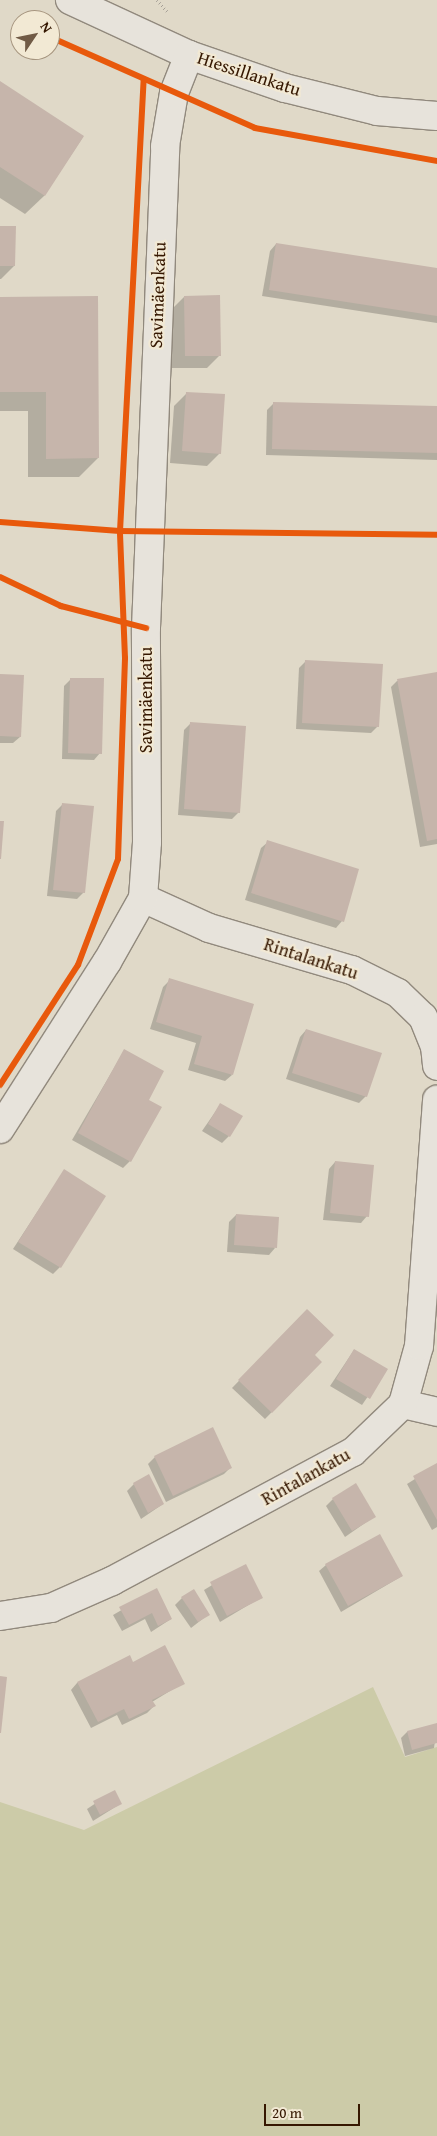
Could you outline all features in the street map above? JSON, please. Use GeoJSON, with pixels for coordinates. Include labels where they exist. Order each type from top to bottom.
{"type":"FeatureCollection","features":[{"type":"Feature","properties":{"kind":"street","name":"Hiessillankatu"},"geometry":{"type":"LineString","coordinates":[[70,0],[189,54],[285,88],[367,109],[437,116]]}},
{"type":"Feature","properties":{"kind":"street","name":"Savimäenkatu"},"geometry":{"type":"LineString","coordinates":[[0,1129],[107,962],[143,898],[147,842],[146,618],[165,146],[174,93],[189,54]]}},
{"type":"Feature","properties":{"kind":"street","name":"Rintalankatu"},"geometry":{"type":"LineString","coordinates":[[143,898],[209,928],[352,970],[398,993],[423,1018],[435,1046],[437,1066]]}},
{"type":"Feature","properties":{"kind":"street"},"geometry":{"type":"LineString","coordinates":[[437,1100],[431,1281],[419,1346],[403,1404],[437,1412]]}},
{"type":"Feature","properties":{"kind":"street","name":"Rintalankatu"},"geometry":{"type":"LineString","coordinates":[[0,1616],[52,1608],[112,1581],[353,1452],[403,1404]]}},
{"type":"Feature","properties":{"kind":"green space"},"geometry":{"type":"Polygon","coordinates":[[[373,1687],[405,1757],[437,1747],[437,2136],[0,2136],[0,1802],[84,1830],[373,1687]]]}},
{"type":"Feature","properties":{"kind":"building"},"geometry":{"type":"Polygon","coordinates":[[[0,81],[84,136],[45,196],[0,167],[0,81]]]}},
{"type":"Feature","properties":{"kind":"building"},"geometry":{"type":"Polygon","coordinates":[[[0,226],[16,226],[15,266],[0,266],[0,226]]]}},
{"type":"Feature","properties":{"kind":"building"},"geometry":{"type":"Polygon","coordinates":[[[276,243],[437,268],[437,316],[269,290],[276,243]]]}},
{"type":"Feature","properties":{"kind":"building"},"geometry":{"type":"Polygon","coordinates":[[[220,295],[221,356],[185,356],[184,296],[220,295]]]}},
{"type":"Feature","properties":{"kind":"building"},"geometry":{"type":"Polygon","coordinates":[[[98,296],[99,458],[46,459],[46,392],[0,392],[0,297],[98,296]]]}},
{"type":"Feature","properties":{"kind":"building"},"geometry":{"type":"Polygon","coordinates":[[[186,392],[225,394],[221,454],[182,451],[186,392]]]}},
{"type":"Feature","properties":{"kind":"building"},"geometry":{"type":"Polygon","coordinates":[[[273,402],[437,406],[437,453],[272,449],[273,402]]]}},
{"type":"Feature","properties":{"kind":"building"},"geometry":{"type":"Polygon","coordinates":[[[305,660],[383,664],[379,727],[302,723],[305,660]]]}},
{"type":"Feature","properties":{"kind":"building"},"geometry":{"type":"Polygon","coordinates":[[[437,672],[437,839],[427,841],[397,679],[437,672]]]}},
{"type":"Feature","properties":{"kind":"building"},"geometry":{"type":"Polygon","coordinates":[[[0,674],[24,675],[21,737],[0,736],[0,674]]]}},
{"type":"Feature","properties":{"kind":"building"},"geometry":{"type":"Polygon","coordinates":[[[70,678],[104,678],[102,754],[68,753],[70,678]]]}},
{"type":"Feature","properties":{"kind":"building"},"geometry":{"type":"Polygon","coordinates":[[[190,722],[246,726],[240,813],[184,809],[190,722]]]}},
{"type":"Feature","properties":{"kind":"building"},"geometry":{"type":"Polygon","coordinates":[[[62,803],[94,806],[85,893],[53,890],[62,803]]]}},
{"type":"Feature","properties":{"kind":"building"},"geometry":{"type":"Polygon","coordinates":[[[0,821],[4,821],[1,859],[0,859],[0,821]]]}},
{"type":"Feature","properties":{"kind":"building"},"geometry":{"type":"Polygon","coordinates":[[[267,840],[359,869],[344,922],[251,893],[267,840]]]}},
{"type":"Feature","properties":{"kind":"building"},"geometry":{"type":"Polygon","coordinates":[[[169,978],[254,1004],[233,1075],[194,1064],[202,1036],[156,1022],[169,978]]]}},
{"type":"Feature","properties":{"kind":"building"},"geometry":{"type":"Polygon","coordinates":[[[306,1029],[382,1053],[367,1097],[292,1073],[306,1029]]]}},
{"type":"Feature","properties":{"kind":"building"},"geometry":{"type":"Polygon","coordinates":[[[124,1049],[164,1071],[149,1100],[162,1107],[131,1162],[78,1133],[124,1049]]]}},
{"type":"Feature","properties":{"kind":"building"},"geometry":{"type":"Polygon","coordinates":[[[220,1103],[243,1116],[230,1137],[208,1124],[220,1103]]]}},
{"type":"Feature","properties":{"kind":"building"},"geometry":{"type":"Polygon","coordinates":[[[335,1161],[374,1165],[369,1217],[330,1213],[335,1161]]]}},
{"type":"Feature","properties":{"kind":"building"},"geometry":{"type":"Polygon","coordinates":[[[64,1169],[106,1196],[61,1268],[18,1242],[64,1169]]]}},
{"type":"Feature","properties":{"kind":"building"},"geometry":{"type":"Polygon","coordinates":[[[236,1214],[279,1217],[277,1248],[234,1245],[236,1214]]]}},
{"type":"Feature","properties":{"kind":"building"},"geometry":{"type":"Polygon","coordinates":[[[307,1309],[334,1335],[315,1355],[322,1362],[272,1413],[238,1380],[307,1309]]]}},
{"type":"Feature","properties":{"kind":"building"},"geometry":{"type":"Polygon","coordinates":[[[354,1349],[388,1369],[370,1399],[336,1379],[354,1349]]]}},
{"type":"Feature","properties":{"kind":"building"},"geometry":{"type":"Polygon","coordinates":[[[213,1427],[232,1468],[173,1496],[154,1456],[213,1427]]]}},
{"type":"Feature","properties":{"kind":"building"},"geometry":{"type":"Polygon","coordinates":[[[437,1463],[437,1520],[413,1476],[437,1463]]]}},
{"type":"Feature","properties":{"kind":"building"},"geometry":{"type":"Polygon","coordinates":[[[149,1474],[164,1504],[148,1513],[133,1483],[149,1474]]]}},
{"type":"Feature","properties":{"kind":"building"},"geometry":{"type":"Polygon","coordinates":[[[356,1483],[376,1517],[352,1531],[332,1498],[356,1483]]]}},
{"type":"Feature","properties":{"kind":"building"},"geometry":{"type":"Polygon","coordinates":[[[380,1534],[403,1576],[348,1606],[325,1564],[380,1534]]]}},
{"type":"Feature","properties":{"kind":"building"},"geometry":{"type":"Polygon","coordinates":[[[246,1564],[263,1598],[227,1616],[210,1582],[246,1564]]]}},
{"type":"Feature","properties":{"kind":"building"},"geometry":{"type":"Polygon","coordinates":[[[157,1588],[172,1619],[158,1626],[152,1613],[129,1625],[119,1607],[157,1588]]]}},
{"type":"Feature","properties":{"kind":"building"},"geometry":{"type":"Polygon","coordinates":[[[194,1589],[210,1615],[198,1622],[181,1597],[194,1589]]]}},
{"type":"Feature","properties":{"kind":"building"},"geometry":{"type":"Polygon","coordinates":[[[165,1645],[185,1684],[152,1700],[156,1706],[129,1719],[124,1709],[98,1722],[77,1682],[130,1655],[133,1662],[165,1645]]]}},
{"type":"Feature","properties":{"kind":"building"},"geometry":{"type":"Polygon","coordinates":[[[0,1676],[7,1677],[1,1733],[0,1733],[0,1676]]]}},
{"type":"Feature","properties":{"kind":"building"},"geometry":{"type":"Polygon","coordinates":[[[437,1723],[437,1743],[412,1750],[407,1731],[437,1723]]]}},
{"type":"Feature","properties":{"kind":"building"},"geometry":{"type":"Polygon","coordinates":[[[115,1790],[122,1804],[100,1815],[93,1801],[115,1790]]]}},
{"type":"Feature","properties":{"kind":"cycle path"},"geometry":{"type":"LineString","coordinates":[[60,41],[255,128],[437,161]]}},
{"type":"Feature","properties":{"kind":"cycle path"},"geometry":{"type":"LineString","coordinates":[[0,1085],[78,965],[118,859],[125,658],[120,531],[144,80]]}},
{"type":"Feature","properties":{"kind":"cycle path"},"geometry":{"type":"LineString","coordinates":[[0,522],[120,531],[437,535]]}},
{"type":"Feature","properties":{"kind":"cycle path"},"geometry":{"type":"LineString","coordinates":[[0,577],[61,606],[146,628]]}}]}
